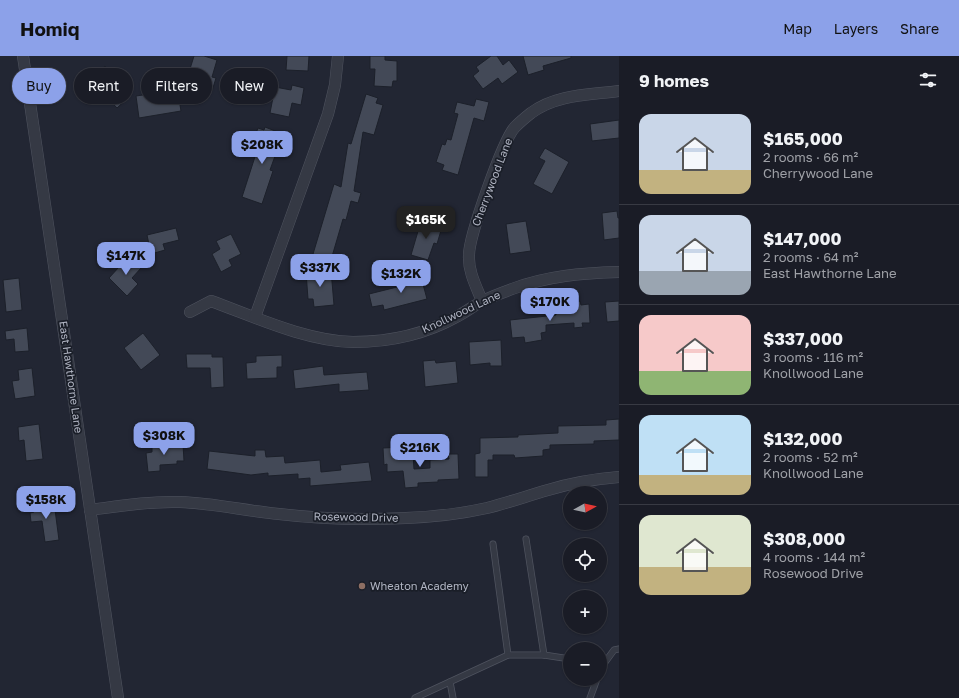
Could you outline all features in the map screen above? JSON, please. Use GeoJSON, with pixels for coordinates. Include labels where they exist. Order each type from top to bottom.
{"type":"FeatureCollection","features":[{"type":"Feature","properties":{"kind":"street","name":"East Hawthorne Lane"},"geometry":{"type":"LineString","coordinates":[[23,56],[118,698]]}},
{"type":"Feature","properties":{"kind":"street"},"geometry":{"type":"LineString","coordinates":[[255,317],[328,114],[336,85],[338,56]]}},
{"type":"Feature","properties":{"kind":"street","name":"Cherrywood Lane"},"geometry":{"type":"LineString","coordinates":[[482,301],[469,264],[470,244],[499,158],[515,127],[532,112],[563,98],[619,91]]}},
{"type":"Feature","properties":{"kind":"street","name":"Knollwood Lane"},"geometry":{"type":"LineString","coordinates":[[190,312],[211,301],[296,331],[321,338],[351,342],[372,341],[408,336],[434,328],[457,317],[482,301],[512,289],[552,278],[584,273],[619,272]]}},
{"type":"Feature","properties":{"kind":"street","name":"Rosewood Drive"},"geometry":{"type":"LineString","coordinates":[[90,510],[135,503],[179,502],[314,517],[357,519],[439,516],[472,511],[506,503],[585,481],[619,477]]}},
{"type":"Feature","properties":{"kind":"lane"},"geometry":{"type":"LineString","coordinates":[[526,539],[544,655]]}},
{"type":"Feature","properties":{"kind":"lane"},"geometry":{"type":"LineString","coordinates":[[493,544],[508,655]]}},
{"type":"Feature","properties":{"kind":"lane"},"geometry":{"type":"LineString","coordinates":[[607,658],[614,650],[619,649]]}},
{"type":"Feature","properties":{"kind":"lane"},"geometry":{"type":"LineString","coordinates":[[415,698],[423,696],[508,655],[544,655],[563,658]]}},
{"type":"Feature","properties":{"kind":"lane"},"geometry":{"type":"LineString","coordinates":[[450,682],[453,698]]}},
{"type":"Feature","properties":{"kind":"lane"},"geometry":{"type":"LineString","coordinates":[[590,698],[594,686]]}},
{"type":"Feature","properties":{"kind":"building"},"geometry":{"type":"Polygon","coordinates":[[[194,56],[204,56],[217,60],[212,77],[212,68],[190,68],[194,56]]]}},
{"type":"Feature","properties":{"kind":"building"},"geometry":{"type":"Polygon","coordinates":[[[287,56],[309,56],[308,71],[286,70],[287,56]]]}},
{"type":"Feature","properties":{"kind":"building"},"geometry":{"type":"Polygon","coordinates":[[[370,56],[385,56],[385,60],[397,61],[397,81],[393,81],[392,87],[374,86],[375,69],[370,69],[370,56]]]}},
{"type":"Feature","properties":{"kind":"building"},"geometry":{"type":"Polygon","coordinates":[[[491,56],[497,56],[503,65],[509,60],[518,72],[502,84],[498,78],[483,89],[473,76],[479,71],[476,67],[491,56]]]}},
{"type":"Feature","properties":{"kind":"building"},"geometry":{"type":"Polygon","coordinates":[[[523,56],[571,56],[571,58],[543,66],[544,70],[528,75],[523,56]]]}},
{"type":"Feature","properties":{"kind":"building"},"geometry":{"type":"Polygon","coordinates":[[[212,77],[216,78],[212,91],[212,77]]]}},
{"type":"Feature","properties":{"kind":"building"},"geometry":{"type":"Polygon","coordinates":[[[292,85],[304,88],[301,105],[292,103],[289,117],[270,113],[272,104],[278,104],[278,88],[291,90],[292,85]]]}},
{"type":"Feature","properties":{"kind":"building"},"geometry":{"type":"Polygon","coordinates":[[[366,94],[378,98],[376,103],[383,105],[374,135],[363,132],[354,191],[361,193],[358,203],[351,201],[346,220],[343,219],[331,260],[313,254],[334,184],[341,187],[348,143],[351,144],[366,94]]]}},
{"type":"Feature","properties":{"kind":"building"},"geometry":{"type":"Polygon","coordinates":[[[141,95],[141,104],[180,104],[181,111],[139,118],[136,96],[141,95]]]}},
{"type":"Feature","properties":{"kind":"building"},"geometry":{"type":"Polygon","coordinates":[[[476,99],[489,102],[484,121],[474,118],[458,175],[442,170],[444,165],[436,162],[442,144],[445,145],[447,139],[451,140],[458,114],[454,113],[457,102],[474,106],[476,99]]]}},
{"type":"Feature","properties":{"kind":"building"},"geometry":{"type":"Polygon","coordinates":[[[113,104],[121,104],[117,108],[113,104]]]}},
{"type":"Feature","properties":{"kind":"building"},"geometry":{"type":"Polygon","coordinates":[[[619,120],[619,138],[592,141],[590,124],[619,120]]]}},
{"type":"Feature","properties":{"kind":"building"},"geometry":{"type":"Polygon","coordinates":[[[265,127],[283,134],[270,170],[273,171],[262,204],[242,197],[261,138],[255,136],[258,128],[264,130],[265,127]]]}},
{"type":"Feature","properties":{"kind":"building"},"geometry":{"type":"Polygon","coordinates":[[[545,148],[569,162],[552,194],[533,184],[545,161],[539,158],[545,148]]]}},
{"type":"Feature","properties":{"kind":"building"},"geometry":{"type":"Polygon","coordinates":[[[617,211],[619,218],[619,238],[604,240],[602,213],[617,211]]]}},
{"type":"Feature","properties":{"kind":"building"},"geometry":{"type":"Polygon","coordinates":[[[421,221],[442,227],[437,244],[434,243],[428,260],[411,255],[421,221]]]}},
{"type":"Feature","properties":{"kind":"building"},"geometry":{"type":"Polygon","coordinates":[[[526,221],[531,251],[510,254],[506,224],[526,221]]]}},
{"type":"Feature","properties":{"kind":"building"},"geometry":{"type":"Polygon","coordinates":[[[176,228],[179,240],[163,244],[165,250],[151,254],[147,235],[176,228]]]}},
{"type":"Feature","properties":{"kind":"building"},"geometry":{"type":"Polygon","coordinates":[[[231,234],[241,254],[229,260],[232,266],[221,272],[212,254],[220,249],[216,241],[231,234]]]}},
{"type":"Feature","properties":{"kind":"building"},"geometry":{"type":"Polygon","coordinates":[[[129,256],[142,267],[132,278],[138,284],[127,296],[109,278],[129,256]]]}},
{"type":"Feature","properties":{"kind":"building"},"geometry":{"type":"Polygon","coordinates":[[[331,270],[334,305],[314,307],[313,299],[308,299],[306,272],[331,270]]]}},
{"type":"Feature","properties":{"kind":"building"},"geometry":{"type":"Polygon","coordinates":[[[420,273],[427,299],[384,310],[383,305],[372,307],[369,294],[409,284],[407,276],[420,273]]]}},
{"type":"Feature","properties":{"kind":"building"},"geometry":{"type":"Polygon","coordinates":[[[19,278],[22,310],[6,312],[3,280],[19,278]]]}},
{"type":"Feature","properties":{"kind":"building"},"geometry":{"type":"Polygon","coordinates":[[[580,301],[581,305],[589,304],[590,323],[582,323],[583,327],[574,328],[574,323],[546,325],[546,332],[541,333],[542,340],[525,343],[524,337],[512,338],[510,320],[556,315],[556,306],[573,305],[573,302],[580,301]]]}},
{"type":"Feature","properties":{"kind":"building"},"geometry":{"type":"Polygon","coordinates":[[[619,301],[619,321],[607,322],[605,302],[619,301]]]}},
{"type":"Feature","properties":{"kind":"building"},"geometry":{"type":"Polygon","coordinates":[[[27,328],[29,351],[15,352],[14,339],[6,340],[5,331],[27,328]]]}},
{"type":"Feature","properties":{"kind":"building"},"geometry":{"type":"Polygon","coordinates":[[[143,333],[160,355],[141,370],[124,348],[143,333]]]}},
{"type":"Feature","properties":{"kind":"building"},"geometry":{"type":"Polygon","coordinates":[[[501,340],[502,366],[490,366],[490,363],[470,365],[469,342],[501,340]]]}},
{"type":"Feature","properties":{"kind":"building"},"geometry":{"type":"Polygon","coordinates":[[[186,354],[212,354],[212,357],[223,357],[224,387],[211,388],[210,368],[187,368],[186,354]]]}},
{"type":"Feature","properties":{"kind":"building"},"geometry":{"type":"Polygon","coordinates":[[[282,355],[282,367],[277,367],[277,378],[247,379],[246,363],[256,362],[256,356],[282,355]]]}},
{"type":"Feature","properties":{"kind":"building"},"geometry":{"type":"Polygon","coordinates":[[[435,360],[436,363],[456,361],[458,383],[425,387],[423,361],[435,360]]]}},
{"type":"Feature","properties":{"kind":"building"},"geometry":{"type":"Polygon","coordinates":[[[323,366],[324,375],[367,372],[369,390],[339,392],[339,384],[295,389],[293,370],[323,366]]]}},
{"type":"Feature","properties":{"kind":"building"},"geometry":{"type":"Polygon","coordinates":[[[32,368],[35,396],[15,399],[12,381],[19,380],[18,370],[32,368]]]}},
{"type":"Feature","properties":{"kind":"building"},"geometry":{"type":"Polygon","coordinates":[[[619,419],[619,440],[594,441],[594,444],[550,445],[550,449],[543,450],[543,456],[515,458],[514,455],[493,455],[493,460],[488,460],[488,477],[475,477],[475,454],[480,453],[480,438],[518,437],[518,435],[558,433],[558,426],[606,425],[606,420],[619,419]]]}},
{"type":"Feature","properties":{"kind":"building"},"geometry":{"type":"Polygon","coordinates":[[[39,424],[43,459],[26,461],[24,440],[19,441],[18,427],[39,424]]]}},
{"type":"Feature","properties":{"kind":"building"},"geometry":{"type":"Polygon","coordinates":[[[183,444],[184,461],[177,461],[177,464],[160,465],[160,471],[148,472],[146,453],[152,452],[152,446],[183,444]]]}},
{"type":"Feature","properties":{"kind":"building"},"geometry":{"type":"Polygon","coordinates":[[[403,447],[404,455],[413,454],[414,469],[430,468],[430,460],[449,459],[448,454],[458,454],[459,479],[418,483],[418,487],[405,488],[403,471],[387,472],[387,464],[384,465],[383,448],[403,447]]]}},
{"type":"Feature","properties":{"kind":"building"},"geometry":{"type":"Polygon","coordinates":[[[255,450],[265,450],[266,457],[284,456],[285,463],[320,460],[321,472],[341,470],[340,465],[369,462],[372,481],[310,486],[310,478],[298,479],[298,474],[268,476],[268,473],[251,475],[207,469],[209,451],[255,456],[255,450]]]}},
{"type":"Feature","properties":{"kind":"building"},"geometry":{"type":"Polygon","coordinates":[[[54,502],[59,540],[45,542],[42,521],[31,522],[30,513],[34,512],[33,504],[54,502]]]}},
{"type":"Feature","properties":{"kind":"place","name":"Wheaton Academy"},"geometry":{"type":"Point","coordinates":[362,586]}}]}
